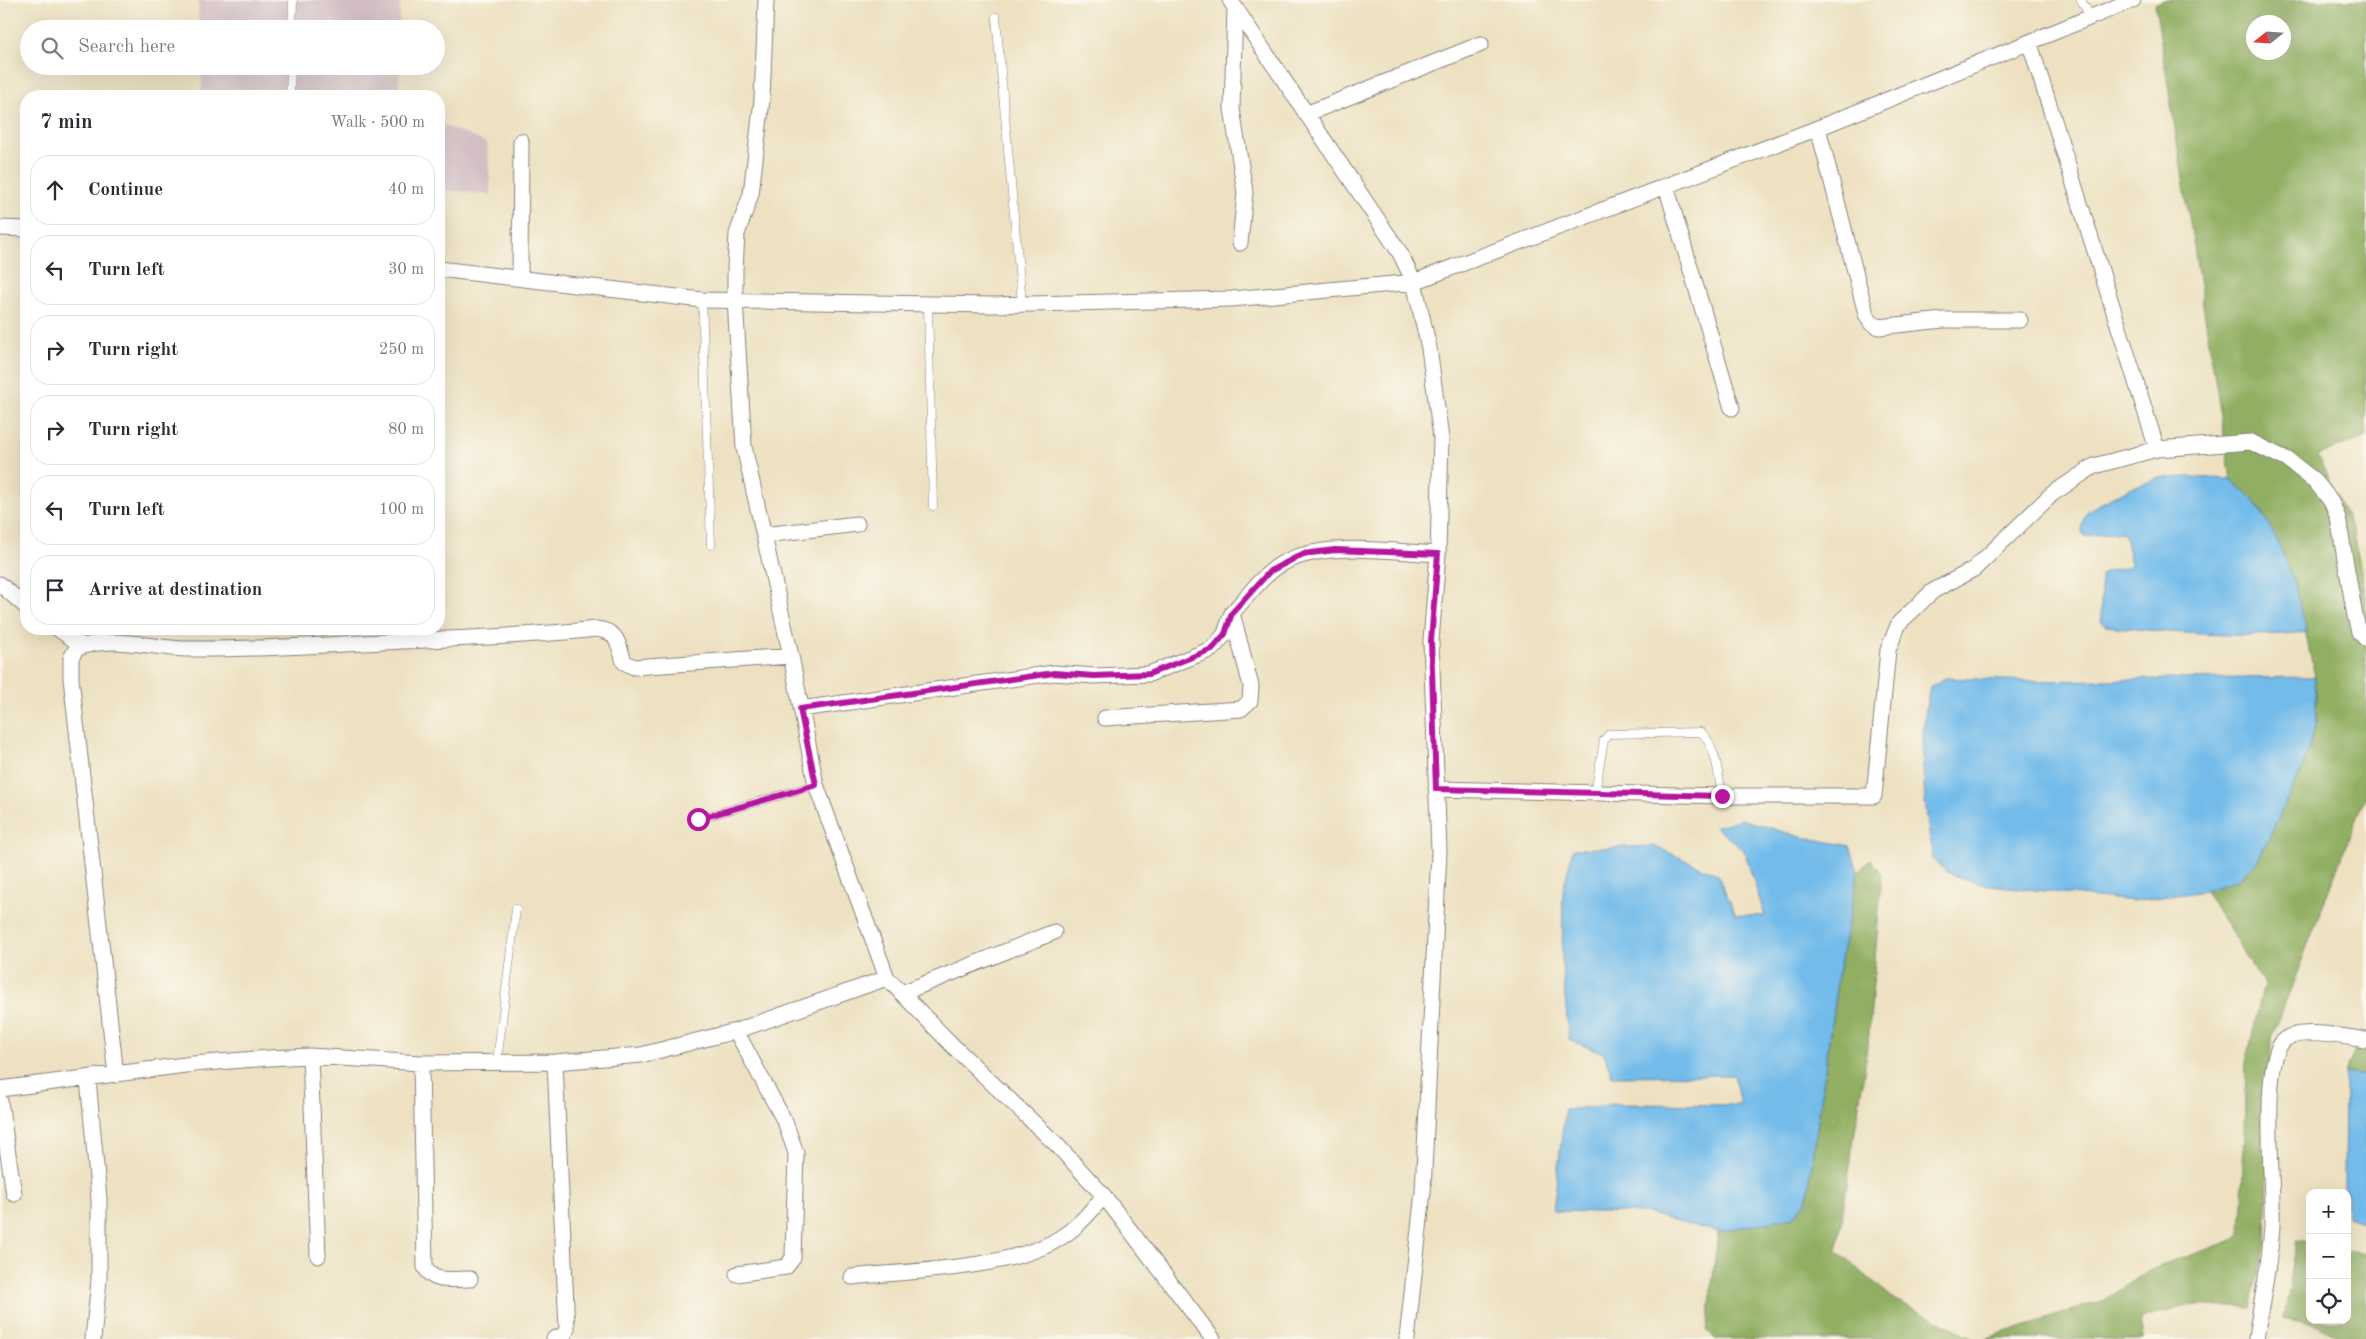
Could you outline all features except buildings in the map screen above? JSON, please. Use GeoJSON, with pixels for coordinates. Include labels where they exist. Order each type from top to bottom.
{"type":"FeatureCollection","features":[{"type":"Feature","properties":{"kind":"street"},"geometry":{"type":"LineString","coordinates":[[766,0],[762,100],[751,194],[737,234],[734,300],[744,448],[791,656],[816,785],[887,978],[952,1045],[1057,1144],[1104,1196],[1213,1339]]}},
{"type":"Feature","properties":{"kind":"street"},"geometry":{"type":"LineString","coordinates":[[445,269],[702,300],[928,304],[1022,304],[1232,299],[1414,282],[1818,128],[2030,44],[2133,0]]}},
{"type":"Feature","properties":{"kind":"street"},"geometry":{"type":"LineString","coordinates":[[1232,4],[1400,253],[1414,282],[1429,348],[1442,438],[1438,554],[1431,641],[1438,851],[1423,1192],[1407,1339]]}},
{"type":"Feature","properties":{"kind":"street"},"geometry":{"type":"LineString","coordinates":[[1232,4],[1232,109],[1245,192],[1240,243]]}},
{"type":"Feature","properties":{"kind":"street"},"geometry":{"type":"LineString","coordinates":[[1306,114],[1481,44]]}},
{"type":"Feature","properties":{"kind":"street"},"geometry":{"type":"LineString","coordinates":[[2030,44],[2157,449]]}},
{"type":"Feature","properties":{"kind":"street"},"geometry":{"type":"LineString","coordinates":[[1818,128],[1866,314],[1871,323],[1879,327],[1943,320],[2020,320]]}},
{"type":"Feature","properties":{"kind":"street"},"geometry":{"type":"LineString","coordinates":[[520,278],[521,141]]}},
{"type":"Feature","properties":{"kind":"street"},"geometry":{"type":"LineString","coordinates":[[1666,186],[1732,408]]}},
{"type":"Feature","properties":{"kind":"street"},"geometry":{"type":"LineString","coordinates":[[0,228],[20,229]]}},
{"type":"Feature","properties":{"kind":"street"},"geometry":{"type":"LineString","coordinates":[[1436,789],[1722,796],[1874,796],[1888,650],[1899,623],[1933,591],[1974,569],[2052,494],[2094,466],[2157,449],[2251,442],[2288,460],[2315,481],[2331,501],[2338,518],[2355,616],[2359,632],[2366,639]]}},
{"type":"Feature","properties":{"kind":"street"},"geometry":{"type":"LineString","coordinates":[[764,535],[856,524]]}},
{"type":"Feature","properties":{"kind":"street"},"geometry":{"type":"LineString","coordinates":[[800,709],[1054,673],[1094,676],[1149,674],[1212,649],[1225,634],[1232,613],[1270,571],[1303,554],[1335,550],[1438,554]]}},
{"type":"Feature","properties":{"kind":"street"},"geometry":{"type":"LineString","coordinates":[[0,584],[20,602]]}},
{"type":"Feature","properties":{"kind":"street"},"geometry":{"type":"LineString","coordinates":[[1105,718],[1241,710],[1250,701],[1251,686],[1232,613]]}},
{"type":"Feature","properties":{"kind":"street"},"geometry":{"type":"LineString","coordinates":[[116,1075],[71,678],[72,653],[83,646],[112,643],[185,649],[340,644],[486,637],[596,628],[608,630],[616,638],[624,662],[634,667],[791,656]]}},
{"type":"Feature","properties":{"kind":"street"},"geometry":{"type":"LineString","coordinates":[[67,635],[83,646]]}},
{"type":"Feature","properties":{"kind":"street"},"geometry":{"type":"LineString","coordinates":[[902,994],[1054,932]]}},
{"type":"Feature","properties":{"kind":"street"},"geometry":{"type":"LineString","coordinates":[[0,1089],[193,1064],[310,1056],[421,1063],[555,1062],[641,1055],[736,1032],[887,978]]}},
{"type":"Feature","properties":{"kind":"street"},"geometry":{"type":"LineString","coordinates":[[736,1032],[786,1122],[796,1153],[793,1258],[786,1267],[736,1274]]}},
{"type":"Feature","properties":{"kind":"street"},"geometry":{"type":"LineString","coordinates":[[2256,1339],[2272,1223],[2269,1122],[2276,1051],[2285,1039],[2308,1033],[2366,1040]]}},
{"type":"Feature","properties":{"kind":"street"},"geometry":{"type":"LineString","coordinates":[[310,1056],[318,1256]]}},
{"type":"Feature","properties":{"kind":"street"},"geometry":{"type":"LineString","coordinates":[[554,1339],[564,1335],[567,1329],[555,1062]]}},
{"type":"Feature","properties":{"kind":"street"},"geometry":{"type":"LineString","coordinates":[[421,1063],[425,1267],[428,1275],[435,1279],[470,1279]]}},
{"type":"Feature","properties":{"kind":"street"},"geometry":{"type":"LineString","coordinates":[[88,1079],[99,1199],[99,1280],[93,1339]]}},
{"type":"Feature","properties":{"kind":"street"},"geometry":{"type":"LineString","coordinates":[[0,1101],[14,1194]]}},
{"type":"Feature","properties":{"kind":"street"},"geometry":{"type":"LineString","coordinates":[[852,1277],[961,1266],[1012,1257],[1058,1239],[1081,1223],[1104,1196]]}},
{"type":"Feature","properties":{"kind":"lane"},"geometry":{"type":"LineString","coordinates":[[292,20],[293,0]]}},
{"type":"Feature","properties":{"kind":"lane"},"geometry":{"type":"LineString","coordinates":[[2081,0],[2091,18]]}},
{"type":"Feature","properties":{"kind":"lane"},"geometry":{"type":"LineString","coordinates":[[996,17],[1022,304]]}},
{"type":"Feature","properties":{"kind":"lane"},"geometry":{"type":"LineString","coordinates":[[290,90],[291,75]]}},
{"type":"Feature","properties":{"kind":"lane"},"geometry":{"type":"LineString","coordinates":[[702,300],[712,545]]}},
{"type":"Feature","properties":{"kind":"lane"},"geometry":{"type":"LineString","coordinates":[[928,304],[933,506]]}},
{"type":"Feature","properties":{"kind":"lane"},"geometry":{"type":"LineString","coordinates":[[1595,793],[1604,740],[1609,734],[1701,732],[1712,747],[1722,796]]}},
{"type":"Feature","properties":{"kind":"lane"},"geometry":{"type":"LineString","coordinates":[[698,819],[816,785]]}},
{"type":"Feature","properties":{"kind":"lane"},"geometry":{"type":"LineString","coordinates":[[497,1062],[516,909]]}},
{"type":"Feature","properties":{"kind":"shaded area"},"geometry":{"type":"Polygon","coordinates":[[[198,0],[400,0],[399,20],[199,20],[198,0]]]}},
{"type":"Feature","properties":{"kind":"shaded area"},"geometry":{"type":"Polygon","coordinates":[[[201,75],[399,75],[399,90],[202,90],[201,75]]]}},
{"type":"Feature","properties":{"kind":"shaded area"},"geometry":{"type":"Polygon","coordinates":[[[445,126],[487,143],[491,195],[445,190],[445,126]]]}},
{"type":"Feature","properties":{"kind":"green space"},"geometry":{"type":"Polygon","coordinates":[[[2164,0],[2366,0],[2366,437],[2317,455],[2354,533],[2366,598],[2366,793],[2272,1038],[2266,1242],[2252,1308],[2189,1305],[2140,1319],[2143,1339],[1984,1339],[2104,1300],[2150,1270],[2241,1237],[2246,1063],[2264,984],[2205,891],[2237,880],[2258,860],[2303,767],[2317,722],[2315,677],[2295,584],[2260,508],[2231,479],[2155,4],[2164,0]]]}},
{"type":"Feature","properties":{"kind":"green space"},"geometry":{"type":"Polygon","coordinates":[[[1871,859],[1882,874],[1868,1045],[1837,1251],[1895,1300],[1976,1339],[1715,1339],[1707,1331],[1718,1232],[1793,1217],[1807,1201],[1838,974],[1858,872],[1871,859]]]}},
{"type":"Feature","properties":{"kind":"green space"},"geometry":{"type":"Polygon","coordinates":[[[2359,1042],[2366,1043],[2366,1076],[2345,1073],[2359,1042]]]}},
{"type":"Feature","properties":{"kind":"green space"},"geometry":{"type":"Polygon","coordinates":[[[2297,1241],[2306,1242],[2306,1323],[2284,1319],[2297,1241]]]}},
{"type":"Feature","properties":{"kind":"green space"},"geometry":{"type":"Polygon","coordinates":[[[2351,1251],[2366,1253],[2366,1339],[2343,1339],[2320,1326],[2310,1324],[2351,1324],[2351,1251]]]}},
{"type":"Feature","properties":{"kind":"water"},"geometry":{"type":"Polygon","coordinates":[[[2160,478],[2231,479],[2257,506],[2269,524],[2283,554],[2307,632],[2256,635],[2206,634],[2106,626],[2101,622],[2101,575],[2104,572],[2130,567],[2131,564],[2125,535],[2122,532],[2085,536],[2082,527],[2087,511],[2130,488],[2160,478]]]}},
{"type":"Feature","properties":{"kind":"water"},"geometry":{"type":"Polygon","coordinates":[[[2315,677],[2317,722],[2303,767],[2258,860],[2237,880],[2205,891],[2133,901],[1981,884],[1950,874],[1933,860],[1923,773],[1924,729],[1930,687],[1945,678],[2032,681],[2315,677]]]}},
{"type":"Feature","properties":{"kind":"water"},"geometry":{"type":"Polygon","coordinates":[[[1741,819],[1797,836],[1850,846],[1858,872],[1838,974],[1807,1201],[1793,1217],[1718,1232],[1646,1213],[1553,1211],[1565,1110],[1615,1104],[1740,1105],[1734,1075],[1612,1076],[1604,1053],[1569,1040],[1562,964],[1563,891],[1573,849],[1654,846],[1717,874],[1736,915],[1765,916],[1744,850],[1715,827],[1741,819]]]}},
{"type":"Feature","properties":{"kind":"water"},"geometry":{"type":"Polygon","coordinates":[[[2345,1073],[2366,1076],[2366,1223],[2351,1218],[2351,1189],[2344,1189],[2345,1073]]]}},
{"type":"Feature","properties":{"kind":"route"},"geometry":{"type":"LineString","coordinates":[[698,819],[816,785],[800,709],[1054,673],[1094,676],[1149,674],[1212,649],[1225,634],[1232,613],[1270,571],[1303,554],[1335,550],[1438,554],[1431,641],[1436,789],[1722,796]]}}]}
